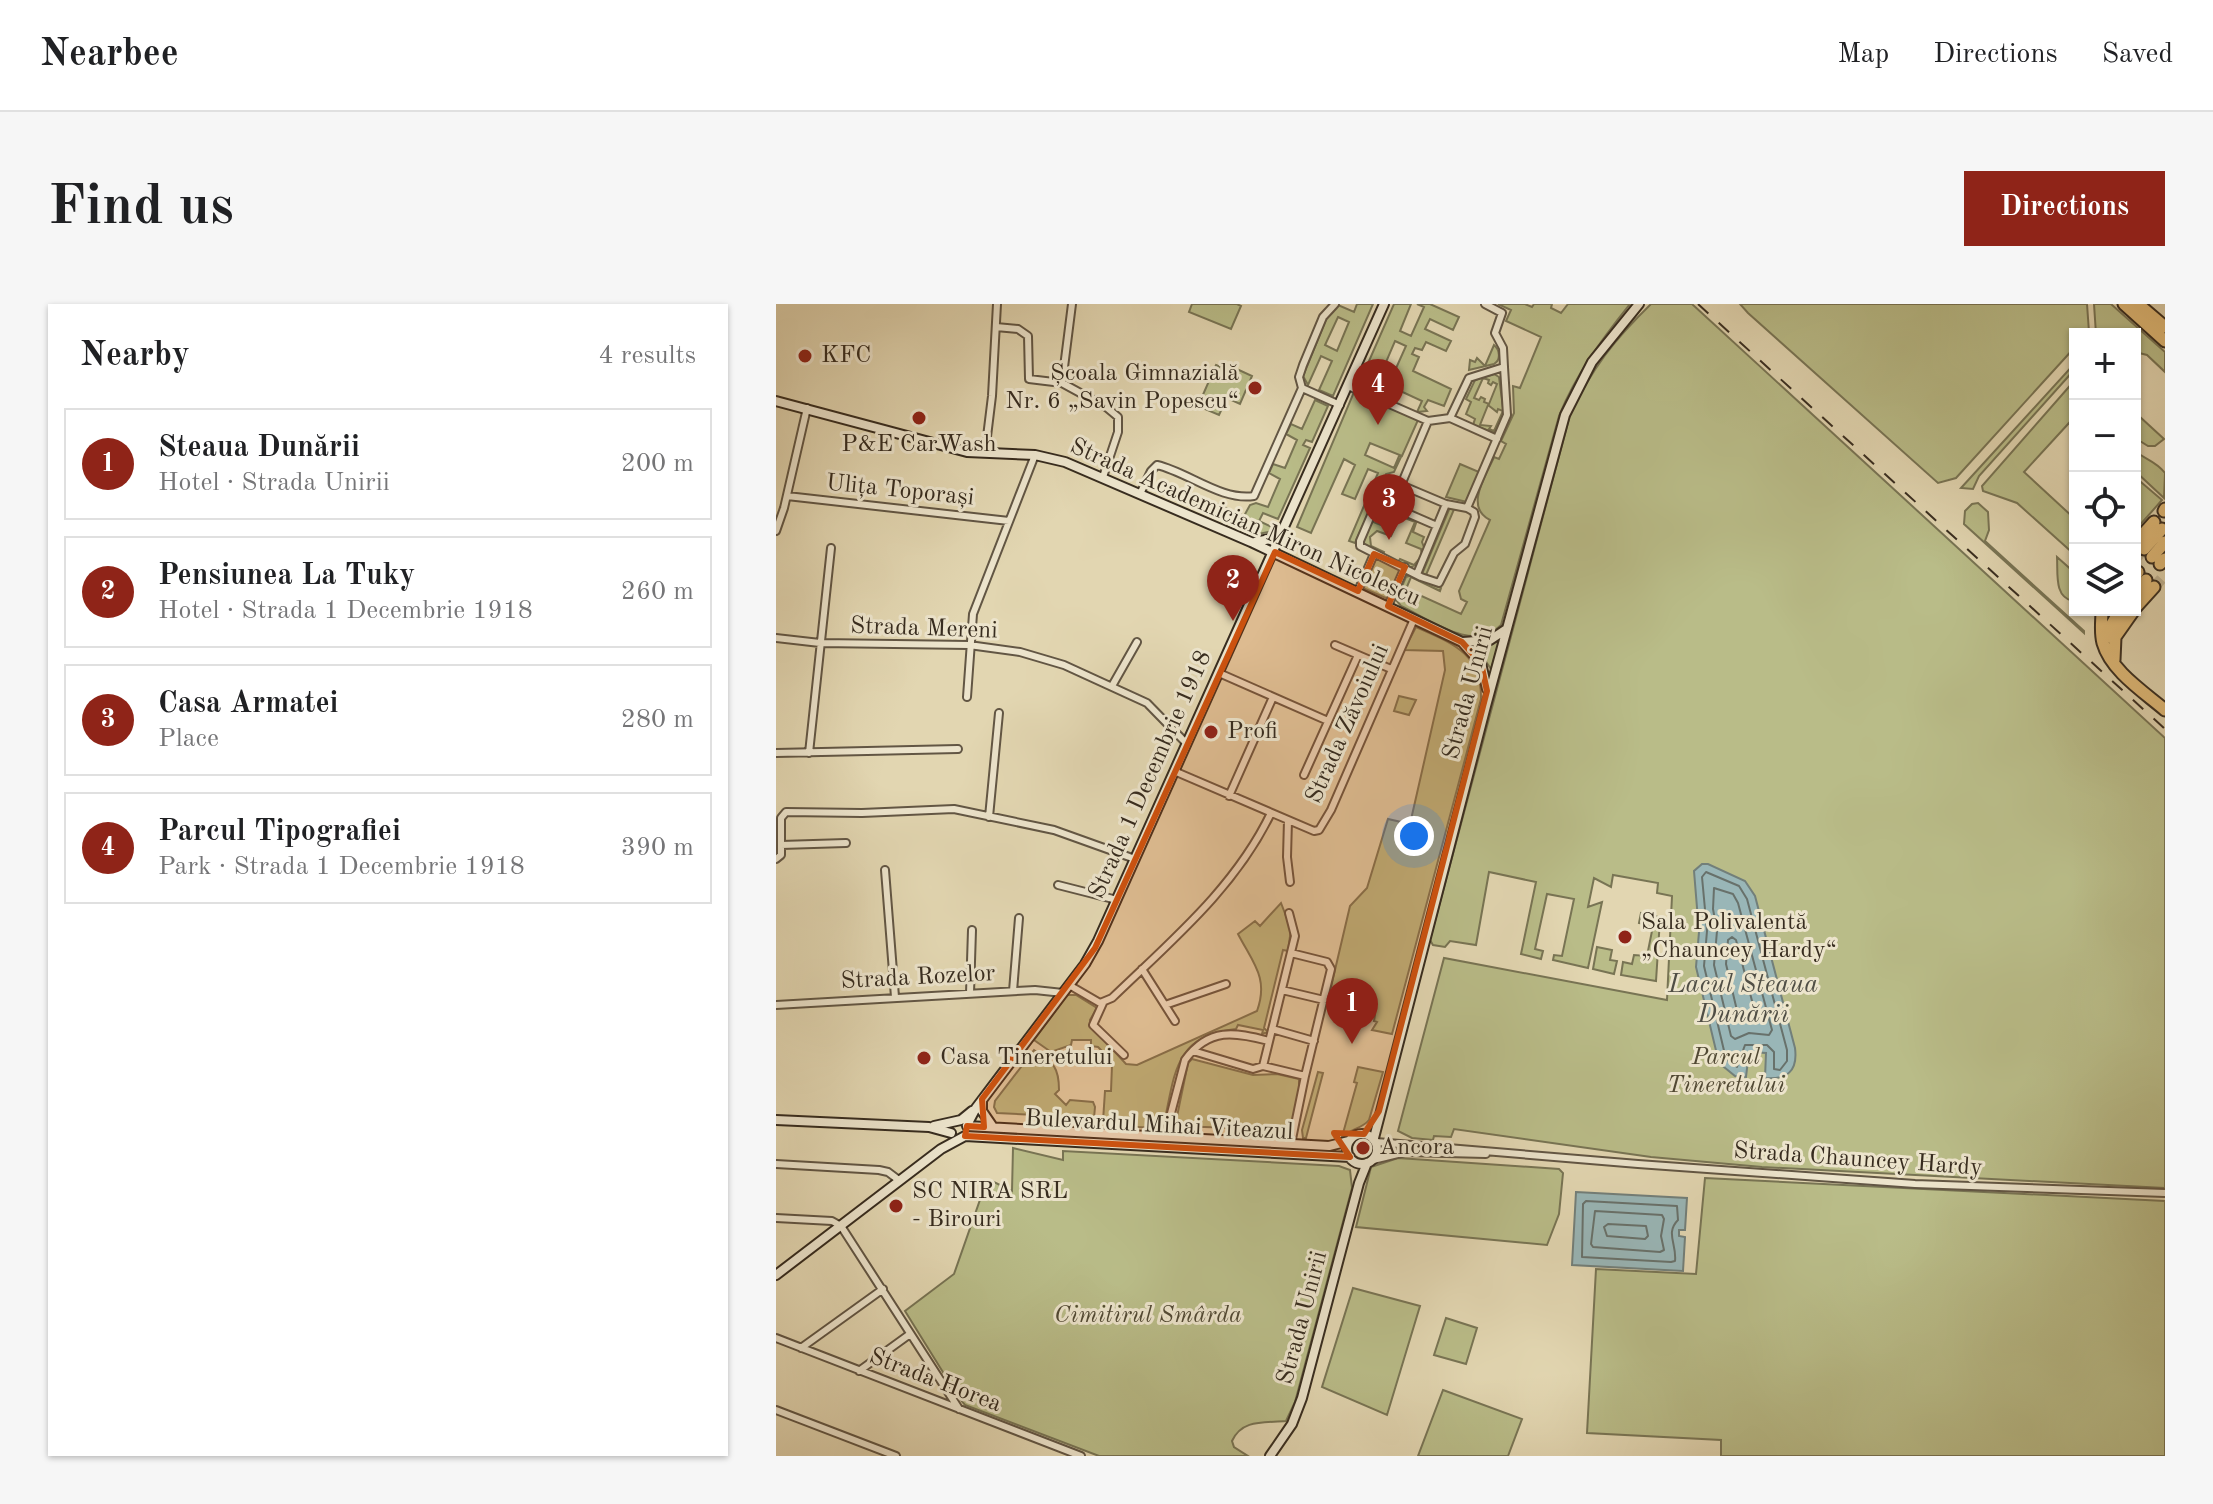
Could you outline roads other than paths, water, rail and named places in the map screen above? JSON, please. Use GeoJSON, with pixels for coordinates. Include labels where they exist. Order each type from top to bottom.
{"type":"FeatureCollection","features":[{"type":"Feature","properties":{"kind":"highway"},"geometry":{"type":"LineString","coordinates":[[2124,304],[2165,341]]}},
{"type":"Feature","properties":{"kind":"highway"},"geometry":{"type":"LineString","coordinates":[[2138,304],[2164,325]]}},
{"type":"Feature","properties":{"kind":"highway"},"geometry":{"type":"LineString","coordinates":[[2151,554],[2158,526]]}},
{"type":"Feature","properties":{"kind":"highway"},"geometry":{"type":"LineString","coordinates":[[2151,554],[2165,542]]}},
{"type":"Feature","properties":{"kind":"highway"},"geometry":{"type":"LineString","coordinates":[[2103,616],[2103,641],[2114,665],[2165,710]]}},
{"type":"Feature","properties":{"kind":"highway"},"geometry":{"type":"LineString","coordinates":[[2114,665],[2109,637],[2117,616]]}},
{"type":"Feature","properties":{"kind":"highway"},"geometry":{"type":"LineString","coordinates":[[2114,665],[2115,637],[2129,616]]}},
{"type":"Feature","properties":{"kind":"main road","name":"Strada 1 Decembrie 1918"},"geometry":{"type":"LineString","coordinates":[[776,1275],[941,1149],[976,1108],[1095,948],[1384,304]]}},
{"type":"Feature","properties":{"kind":"main road","name":"Strada Unirii"},"geometry":{"type":"LineString","coordinates":[[1375,1140],[1379,1111],[1486,706],[1570,404],[1592,362],[1639,304]]}},
{"type":"Feature","properties":{"kind":"main road","name":"Strada Academician Miron Nicolescu"},"geometry":{"type":"LineString","coordinates":[[776,401],[958,450],[1035,455],[1065,462],[1103,477],[1275,552],[1462,642],[1477,656],[1485,672],[1486,706]]}},
{"type":"Feature","properties":{"kind":"main road"},"geometry":{"type":"LineString","coordinates":[[1251,542],[1270,539],[1284,532]]}},
{"type":"Feature","properties":{"kind":"main road"},"geometry":{"type":"LineString","coordinates":[[1462,642],[1490,640],[1508,625]]}},
{"type":"Feature","properties":{"kind":"main road"},"geometry":{"type":"LineString","coordinates":[[982,1099],[982,1111],[993,1127]]}},
{"type":"Feature","properties":{"kind":"main road","name":"Strada Unirii"},"geometry":{"type":"LineString","coordinates":[[1364,1134],[1379,1111]]}},
{"type":"Feature","properties":{"kind":"main road","name":"Bulevardul Mihai Viteazul"},"geometry":{"type":"LineString","coordinates":[[776,1120],[959,1129],[1352,1159]]}},
{"type":"Feature","properties":{"kind":"main road","name":"Bulevardul Mihai Viteazul"},"geometry":{"type":"LineString","coordinates":[[959,1129],[993,1127],[1291,1144],[1335,1145],[1349,1141]]}},
{"type":"Feature","properties":{"kind":"main road"},"geometry":{"type":"LineString","coordinates":[[1352,1159],[1370,1161],[1378,1150],[1375,1140],[1364,1134],[1356,1135],[1349,1141],[1347,1149],[1359,1183]]}},
{"type":"Feature","properties":{"kind":"main road","name":"Strada Unirii"},"geometry":{"type":"LineString","coordinates":[[1270,1456],[1286,1436],[1302,1398],[1359,1183],[1370,1161]]}},
{"type":"Feature","properties":{"kind":"street"},"geometry":{"type":"LineString","coordinates":[[985,453],[992,396],[997,304]]}},
{"type":"Feature","properties":{"kind":"street"},"geometry":{"type":"LineString","coordinates":[[1062,383],[1072,304]]}},
{"type":"Feature","properties":{"kind":"street"},"geometry":{"type":"LineString","coordinates":[[1140,494],[1157,465],[1218,490],[1254,496],[1302,388],[1299,377],[1324,315],[1335,304]]}},
{"type":"Feature","properties":{"kind":"street"},"geometry":{"type":"LineString","coordinates":[[1467,508],[1507,412],[1503,350],[1495,334],[1502,313],[1485,304]]}},
{"type":"Feature","properties":{"kind":"street"},"geometry":{"type":"LineString","coordinates":[[996,327],[1018,329],[1028,336],[1029,379],[1062,383],[1118,417],[1118,432],[1103,477]]}},
{"type":"Feature","properties":{"kind":"street"},"geometry":{"type":"LineString","coordinates":[[1450,418],[1469,378],[1504,367]]}},
{"type":"Feature","properties":{"kind":"street"},"geometry":{"type":"LineString","coordinates":[[1348,386],[1428,421],[1450,418],[1497,439]]}},
{"type":"Feature","properties":{"kind":"street"},"geometry":{"type":"LineString","coordinates":[[1302,388],[1340,405]]}},
{"type":"Feature","properties":{"kind":"street"},"geometry":{"type":"LineString","coordinates":[[776,531],[807,408]]}},
{"type":"Feature","properties":{"kind":"street"},"geometry":{"type":"LineString","coordinates":[[1401,485],[1428,421]]}},
{"type":"Feature","properties":{"kind":"street"},"geometry":{"type":"LineString","coordinates":[[967,697],[969,645],[976,607],[1035,455]]}},
{"type":"Feature","properties":{"kind":"street"},"geometry":{"type":"LineString","coordinates":[[1388,481],[1474,512],[1465,544],[1454,553],[1441,581],[1435,583],[1363,548],[1360,543],[1377,500],[1388,481]]}},
{"type":"Feature","properties":{"kind":"street","name":"Ulița Toporași"},"geometry":{"type":"LineString","coordinates":[[787,496],[1009,521]]}},
{"type":"Feature","properties":{"kind":"street"},"geometry":{"type":"LineString","coordinates":[[1377,500],[1437,526]]}},
{"type":"Feature","properties":{"kind":"street"},"geometry":{"type":"LineString","coordinates":[[1417,574],[1446,504]]}},
{"type":"Feature","properties":{"kind":"street"},"geometry":{"type":"LineString","coordinates":[[809,753],[831,548]]}},
{"type":"Feature","properties":{"kind":"street"},"geometry":{"type":"LineString","coordinates":[[1358,591],[1374,554]]}},
{"type":"Feature","properties":{"kind":"street"},"geometry":{"type":"LineString","coordinates":[[1388,606],[1405,567]]}},
{"type":"Feature","properties":{"kind":"street","name":"Strada Zăvoiului"},"geometry":{"type":"LineString","coordinates":[[1174,771],[1314,831],[1323,827],[1414,619]]}},
{"type":"Feature","properties":{"kind":"street","name":"Strada Mereni"},"geometry":{"type":"LineString","coordinates":[[776,638],[820,643],[969,645],[1033,655],[1112,686],[1152,707],[1187,744]]}},
{"type":"Feature","properties":{"kind":"street"},"geometry":{"type":"LineString","coordinates":[[1112,686],[1137,642]]}},
{"type":"Feature","properties":{"kind":"street"},"geometry":{"type":"LineString","coordinates":[[1335,645],[1391,669]]}},
{"type":"Feature","properties":{"kind":"street"},"geometry":{"type":"LineString","coordinates":[[1304,775],[1358,655]]}},
{"type":"Feature","properties":{"kind":"street"},"geometry":{"type":"LineString","coordinates":[[1219,673],[1328,721]]}},
{"type":"Feature","properties":{"kind":"street"},"geometry":{"type":"LineString","coordinates":[[1229,796],[1273,697]]}},
{"type":"Feature","properties":{"kind":"street"},"geometry":{"type":"LineString","coordinates":[[989,817],[999,713]]}},
{"type":"Feature","properties":{"kind":"street"},"geometry":{"type":"LineString","coordinates":[[776,753],[958,749]]}},
{"type":"Feature","properties":{"kind":"street"},"geometry":{"type":"LineString","coordinates":[[776,859],[781,855],[781,818],[786,812],[954,809],[1054,830],[1135,859]]}},
{"type":"Feature","properties":{"kind":"street"},"geometry":{"type":"LineString","coordinates":[[1124,1055],[1093,1025],[1103,1003],[1112,998],[1223,889],[1256,842],[1271,813]]}},
{"type":"Feature","properties":{"kind":"street"},"geometry":{"type":"LineString","coordinates":[[1288,820],[1290,882]]}},
{"type":"Feature","properties":{"kind":"street"},"geometry":{"type":"LineString","coordinates":[[781,845],[846,843]]}},
{"type":"Feature","properties":{"kind":"street"},"geometry":{"type":"LineString","coordinates":[[885,870],[895,997]]}},
{"type":"Feature","properties":{"kind":"street"},"geometry":{"type":"LineString","coordinates":[[1058,885],[1117,900]]}},
{"type":"Feature","properties":{"kind":"street"},"geometry":{"type":"LineString","coordinates":[[1263,1066],[1295,933],[1289,913]]}},
{"type":"Feature","properties":{"kind":"street"},"geometry":{"type":"LineString","coordinates":[[1013,991],[1019,918]]}},
{"type":"Feature","properties":{"kind":"street"},"geometry":{"type":"LineString","coordinates":[[970,993],[972,930]]}},
{"type":"Feature","properties":{"kind":"street"},"geometry":{"type":"LineString","coordinates":[[1291,953],[1330,964],[1291,1144]]}},
{"type":"Feature","properties":{"kind":"street"},"geometry":{"type":"LineString","coordinates":[[1142,969],[1175,1021]]}},
{"type":"Feature","properties":{"kind":"street"},"geometry":{"type":"LineString","coordinates":[[1165,1005],[1226,984]]}},
{"type":"Feature","properties":{"kind":"street"},"geometry":{"type":"LineString","coordinates":[[1066,989],[1103,1003]]}},
{"type":"Feature","properties":{"kind":"street","name":"Strada Rozelor"},"geometry":{"type":"LineString","coordinates":[[776,1005],[1066,989]]}},
{"type":"Feature","properties":{"kind":"street"},"geometry":{"type":"LineString","coordinates":[[1282,990],[1324,1000]]}},
{"type":"Feature","properties":{"kind":"street"},"geometry":{"type":"LineString","coordinates":[[1272,1029],[1314,1041]]}},
{"type":"Feature","properties":{"kind":"street"},"geometry":{"type":"LineString","coordinates":[[1165,1136],[1185,1060],[1193,1051],[1213,1038],[1233,1033],[1269,1041]]}},
{"type":"Feature","properties":{"kind":"street"},"geometry":{"type":"LineString","coordinates":[[1193,1051],[1253,1069],[1263,1066],[1305,1076]]}},
{"type":"Feature","properties":{"kind":"street","name":"Strada Chauncey Hardy"},"geometry":{"type":"LineString","coordinates":[[1375,1140],[1549,1157],[1915,1184],[2165,1193]]}},
{"type":"Feature","properties":{"kind":"street","name":"Strada Chauncey Hardy"},"geometry":{"type":"LineString","coordinates":[[1370,1161],[1406,1152],[1549,1157]]}},
{"type":"Feature","properties":{"kind":"street"},"geometry":{"type":"LineString","coordinates":[[776,1164],[879,1170],[888,1172],[900,1181]]}},
{"type":"Feature","properties":{"kind":"street"},"geometry":{"type":"LineString","coordinates":[[776,1218],[832,1221],[841,1226],[959,1409]]}},
{"type":"Feature","properties":{"kind":"street"},"geometry":{"type":"LineString","coordinates":[[801,1348],[883,1289]]}},
{"type":"Feature","properties":{"kind":"street"},"geometry":{"type":"LineString","coordinates":[[859,1371],[910,1334]]}},
{"type":"Feature","properties":{"kind":"street","name":"Strada Horea"},"geometry":{"type":"LineString","coordinates":[[776,1338],[1081,1456]]}},
{"type":"Feature","properties":{"kind":"street"},"geometry":{"type":"LineString","coordinates":[[776,1410],[896,1456]]}},
{"type":"Feature","properties":{"kind":"water","name":"Lacul Steaua Dunării"},"geometry":{"type":"Polygon","coordinates":[[[1702,864],[1745,881],[1755,896],[1795,1048],[1795,1063],[1785,1075],[1765,1078],[1766,1053],[1749,1052],[1746,1077],[1735,1076],[1719,1063],[1696,967],[1699,932],[1694,871],[1702,864]]]}},
{"type":"Feature","properties":{"kind":"water"},"geometry":{"type":"Polygon","coordinates":[[[1576,1192],[1687,1198],[1685,1230],[1679,1230],[1679,1236],[1685,1237],[1683,1271],[1572,1265],[1576,1192]]]}},
{"type":"Feature","properties":{"kind":"tunnel"},"geometry":{"type":"LineString","coordinates":[[2141,552],[2144,549]]}},
{"type":"Feature","properties":{"kind":"tunnel"},"geometry":{"type":"LineString","coordinates":[[2154,587],[2165,575]]}},
{"type":"Feature","properties":{"kind":"railway"},"geometry":{"type":"LineString","coordinates":[[1698,304],[2165,729]]}},
{"type":"Feature","properties":{"kind":"place","name":"KFC"},"geometry":{"type":"Point","coordinates":[805,356]}},
{"type":"Feature","properties":{"kind":"place","name":"Școala Gimnazială Nr. 6 „Savin Popescu“"},"geometry":{"type":"Point","coordinates":[1255,388]}},
{"type":"Feature","properties":{"kind":"place","name":"P&E CarWash"},"geometry":{"type":"Point","coordinates":[919,418]}},
{"type":"Feature","properties":{"kind":"place","name":"Parcul Tipografiei"},"geometry":{"type":"Point","coordinates":[1378,425]}},
{"type":"Feature","properties":{"kind":"place","name":"Casa Armatei"},"geometry":{"type":"Point","coordinates":[1389,540]}},
{"type":"Feature","properties":{"kind":"place","name":"Pensiunea La Tuky"},"geometry":{"type":"Point","coordinates":[1233,621]}},
{"type":"Feature","properties":{"kind":"place","name":"Profi"},"geometry":{"type":"Point","coordinates":[1211,732]}},
{"type":"Feature","properties":{"kind":"place","name":"Sala Polivalentă „Chauncey Hardy“"},"geometry":{"type":"Point","coordinates":[1625,937]}},
{"type":"Feature","properties":{"kind":"place","name":"Steaua Dunării"},"geometry":{"type":"Point","coordinates":[1352,1044]}},
{"type":"Feature","properties":{"kind":"place","name":"Casa Tineretului"},"geometry":{"type":"Point","coordinates":[924,1058]}},
{"type":"Feature","properties":{"kind":"place","name":"Ancora"},"geometry":{"type":"Point","coordinates":[1363,1148]}},
{"type":"Feature","properties":{"kind":"place","name":"SC NIRA SRL - Birouri"},"geometry":{"type":"Point","coordinates":[896,1206]}},
{"type":"Feature","properties":{"kind":"park label","name":"Parcul Tineretului"},"geometry":{"type":"Point","coordinates":[1726,1072]}},
{"type":"Feature","properties":{"kind":"park label","name":"Cimitirul Smârda"},"geometry":{"type":"Point","coordinates":[1148,1316]}}]}
